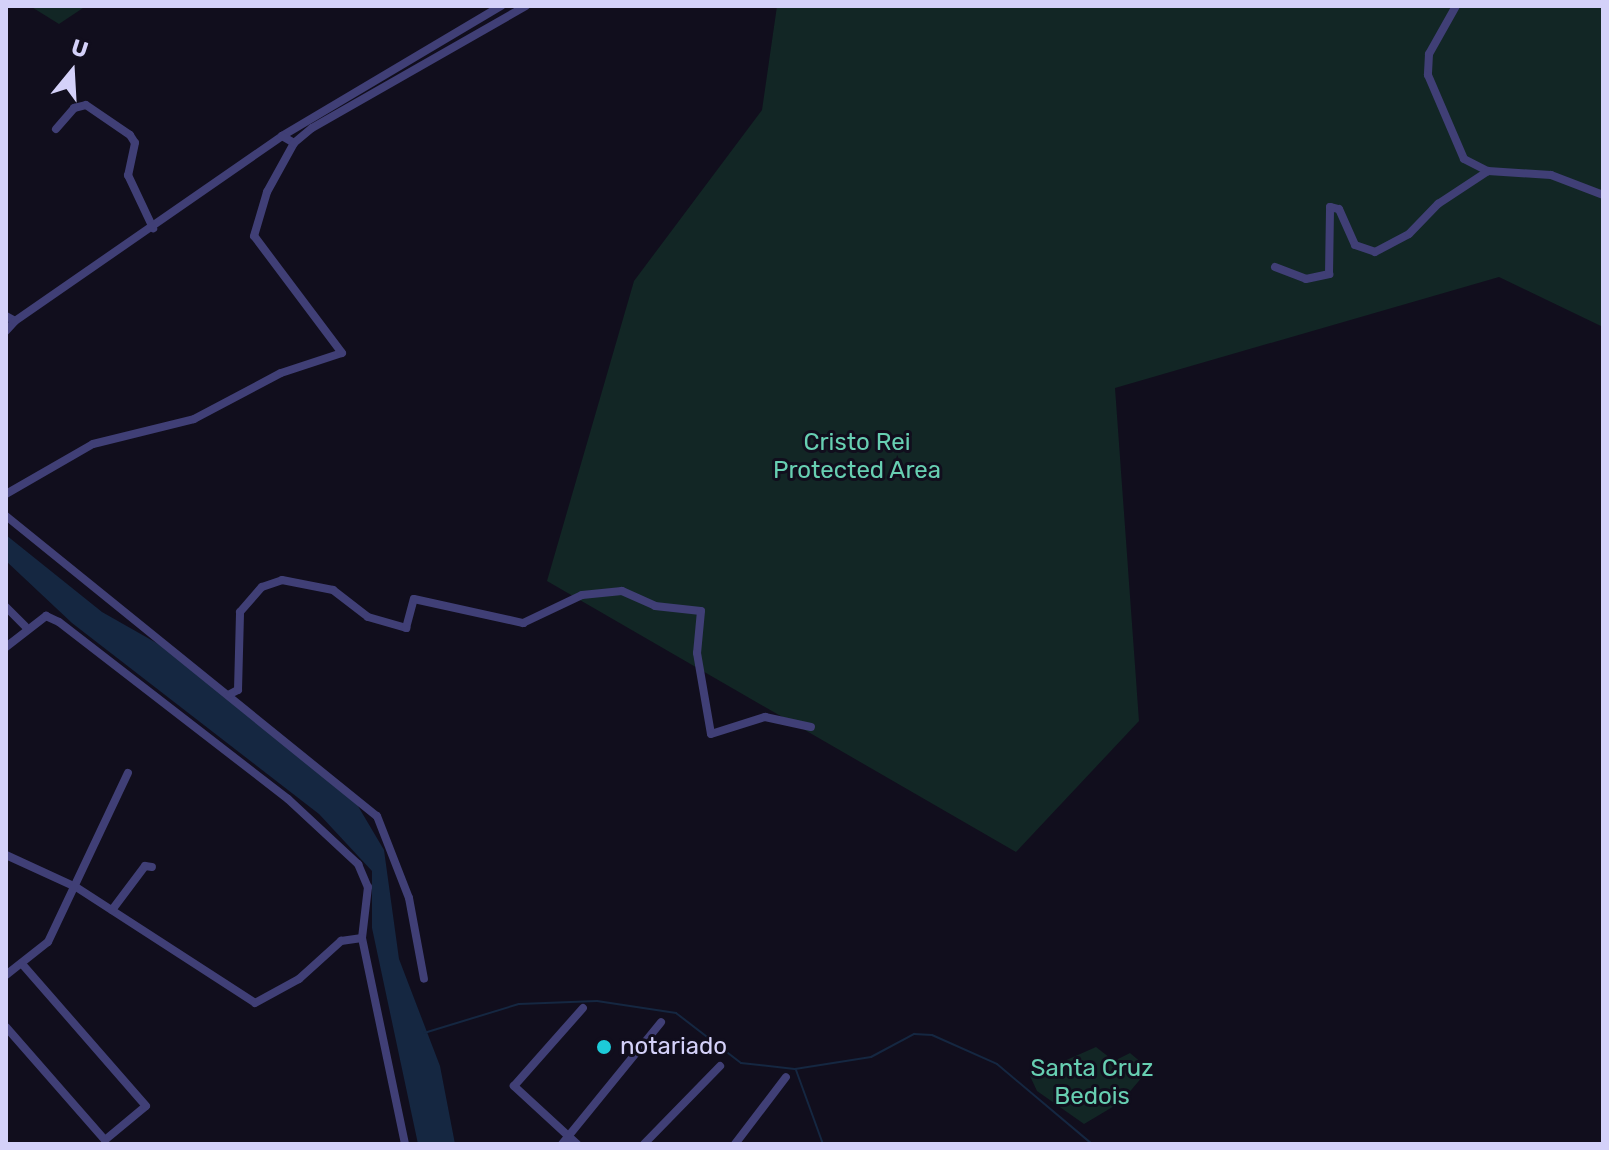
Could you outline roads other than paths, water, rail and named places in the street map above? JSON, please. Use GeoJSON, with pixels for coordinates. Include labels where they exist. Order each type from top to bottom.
{"type":"FeatureCollection","features":[{"type":"Feature","properties":{"kind":"street"},"geometry":{"type":"LineString","coordinates":[[6,331],[10,318],[153,228],[282,136],[501,6]]}},
{"type":"Feature","properties":{"kind":"street"},"geometry":{"type":"LineString","coordinates":[[6,494],[93,444],[204,415],[281,373],[342,353],[254,236],[294,143],[375,87],[526,6]]}},
{"type":"Feature","properties":{"kind":"street"},"geometry":{"type":"LineString","coordinates":[[1456,6],[1429,54],[1428,75],[1456,148],[1488,171]]}},
{"type":"Feature","properties":{"kind":"street"},"geometry":{"type":"LineString","coordinates":[[56,129],[86,105],[130,135],[135,143],[128,175],[153,228]]}},
{"type":"Feature","properties":{"kind":"street"},"geometry":{"type":"LineString","coordinates":[[282,136],[294,143]]}},
{"type":"Feature","properties":{"kind":"street"},"geometry":{"type":"LineString","coordinates":[[1275,267],[1306,279],[1329,274],[1330,207],[1339,209],[1355,245],[1375,252],[1409,234],[1438,204],[1488,171],[1526,169],[1603,195]]}},
{"type":"Feature","properties":{"kind":"street"},"geometry":{"type":"LineString","coordinates":[[6,516],[230,694],[377,816],[409,898],[424,979]]}},
{"type":"Feature","properties":{"kind":"street"},"geometry":{"type":"LineString","coordinates":[[230,694],[238,690],[240,612],[262,587],[282,580],[333,590],[368,617],[406,628],[414,599],[523,623],[582,595],[622,591],[655,606],[701,611],[697,653],[711,734],[765,717],[811,727]]}},
{"type":"Feature","properties":{"kind":"street"},"geometry":{"type":"LineString","coordinates":[[6,607],[25,626]]}},
{"type":"Feature","properties":{"kind":"street"},"geometry":{"type":"LineString","coordinates":[[6,647],[25,626],[46,616],[59,622],[288,799],[358,864],[368,887],[362,938],[405,1144]]}},
{"type":"Feature","properties":{"kind":"street"},"geometry":{"type":"LineString","coordinates":[[6,975],[48,942],[128,773]]}},
{"type":"Feature","properties":{"kind":"street"},"geometry":{"type":"LineString","coordinates":[[6,855],[76,887],[255,1003],[299,979],[341,941],[362,938]]}},
{"type":"Feature","properties":{"kind":"street"},"geometry":{"type":"LineString","coordinates":[[112,910],[145,866],[152,867]]}},
{"type":"Feature","properties":{"kind":"street"},"geometry":{"type":"LineString","coordinates":[[6,1027],[105,1140],[146,1106],[22,964]]}},
{"type":"Feature","properties":{"kind":"street"},"geometry":{"type":"LineString","coordinates":[[577,1144],[566,1140],[514,1086],[583,1008]]}},
{"type":"Feature","properties":{"kind":"street"},"geometry":{"type":"LineString","coordinates":[[566,1140],[661,1022]]}},
{"type":"Feature","properties":{"kind":"street"},"geometry":{"type":"LineString","coordinates":[[644,1144],[720,1066]]}},
{"type":"Feature","properties":{"kind":"street"},"geometry":{"type":"LineString","coordinates":[[735,1144],[786,1077]]}},
{"type":"Feature","properties":{"kind":"water"},"geometry":{"type":"Polygon","coordinates":[[[6,535],[102,612],[176,654],[355,801],[384,850],[399,959],[440,1066],[455,1144],[418,1144],[372,928],[372,871],[319,814],[72,623],[6,561],[6,535]]]}},
{"type":"Feature","properties":{"kind":"waterway"},"geometry":{"type":"LineString","coordinates":[[424,1033],[519,1004],[597,1001],[676,1013],[741,1063],[795,1069],[871,1057],[914,1034],[932,1035],[997,1064],[1092,1144]]}},
{"type":"Feature","properties":{"kind":"waterway"},"geometry":{"type":"LineString","coordinates":[[796,1070],[823,1144]]}},
{"type":"Feature","properties":{"kind":"place","name":"notariado"},"geometry":{"type":"Point","coordinates":[604,1047]}},
{"type":"Feature","properties":{"kind":"park label","name":"Cristo Rei Protected Area"},"geometry":{"type":"Point","coordinates":[857,457]}},
{"type":"Feature","properties":{"kind":"park label","name":"Santa Cruz Bedois"},"geometry":{"type":"Point","coordinates":[1092,1083]}}]}
